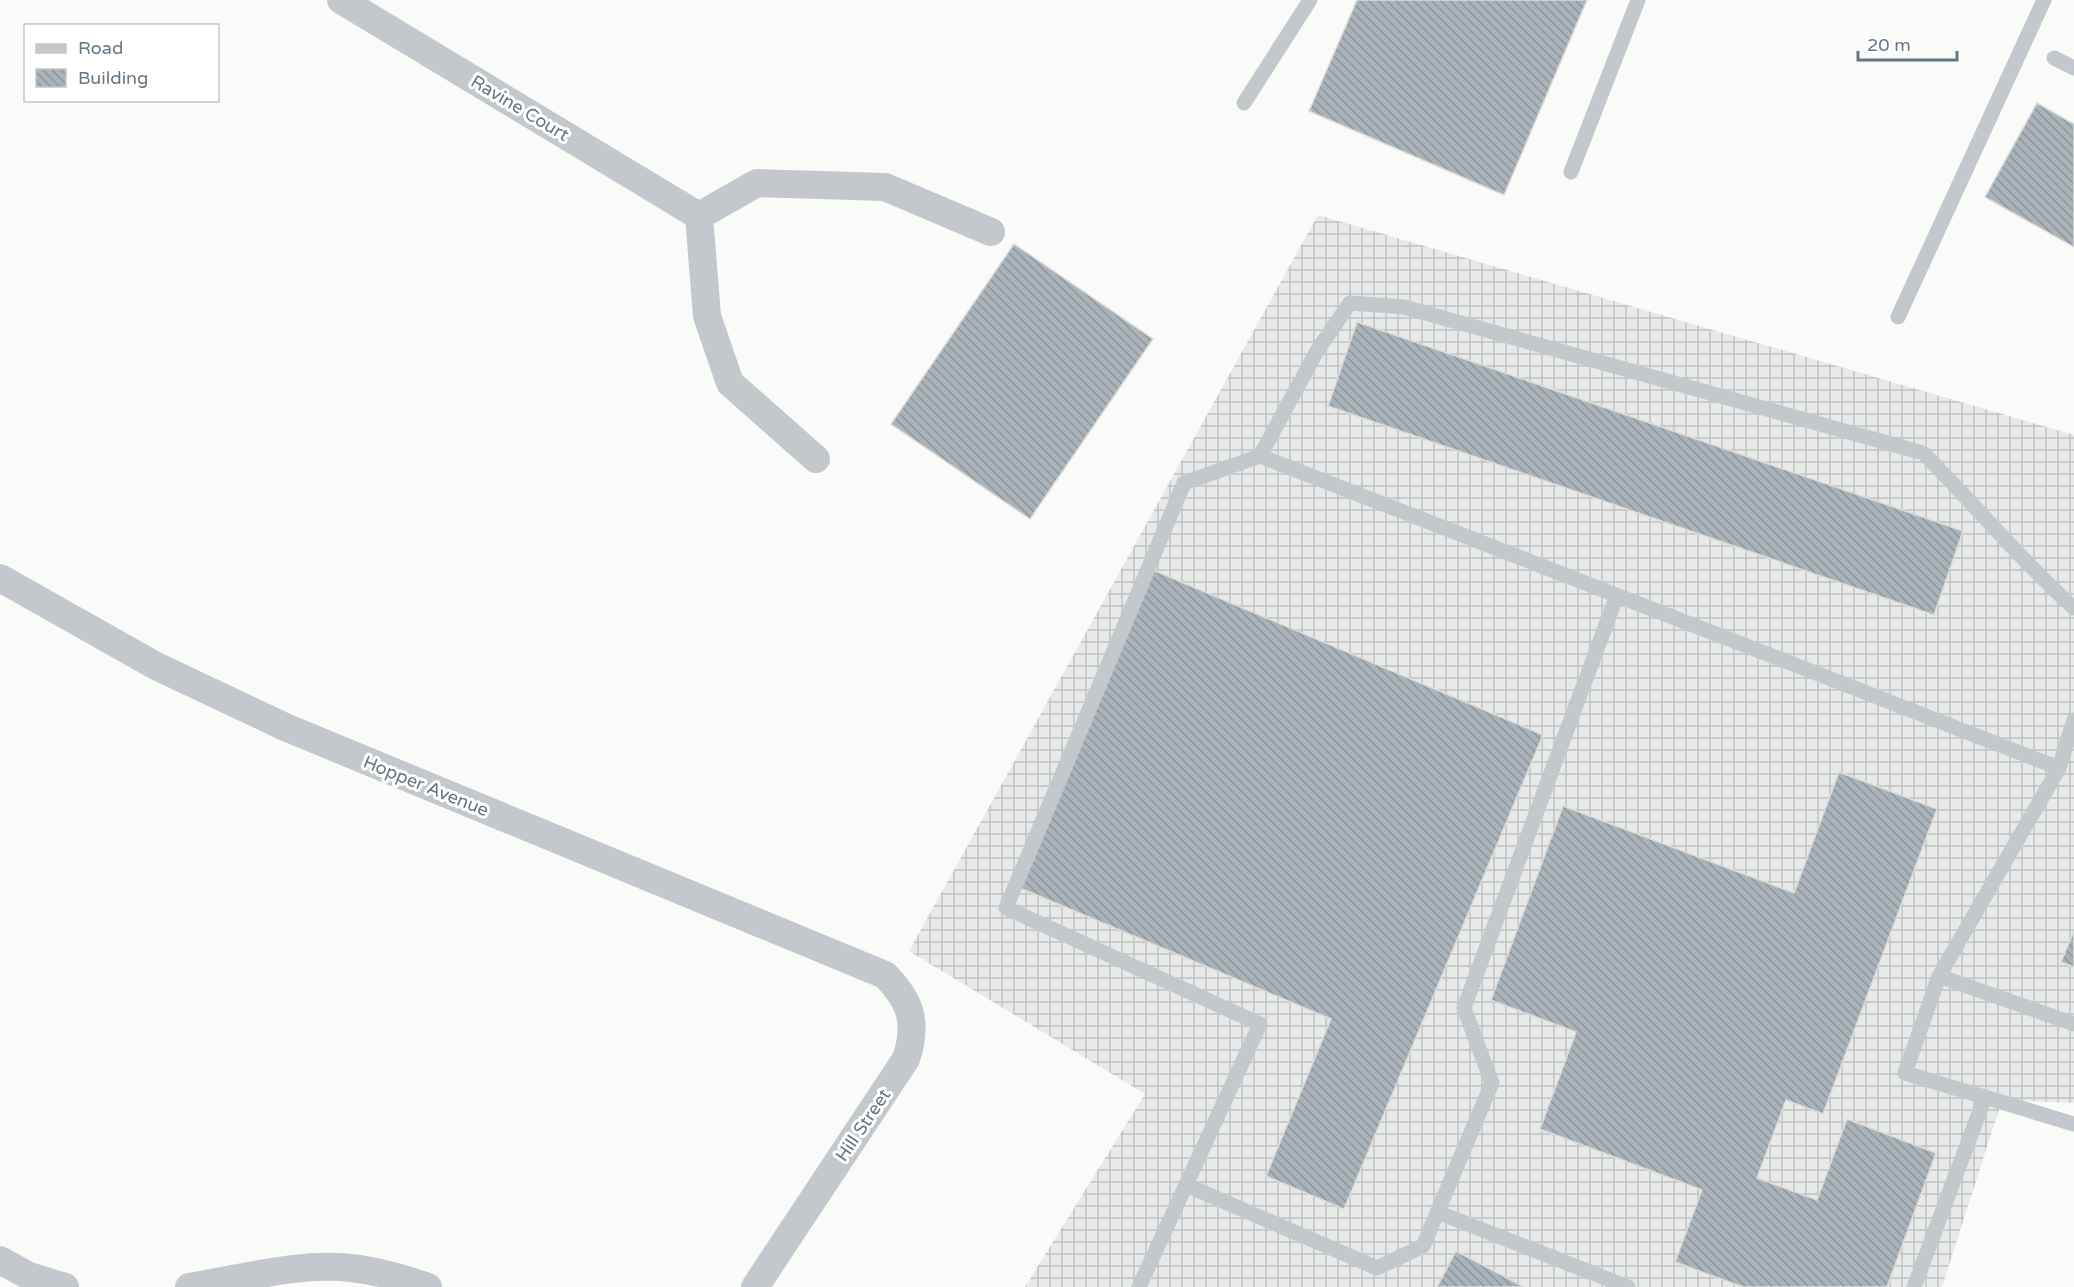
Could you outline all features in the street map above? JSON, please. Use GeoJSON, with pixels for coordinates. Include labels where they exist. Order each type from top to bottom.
{"type":"FeatureCollection","features":[{"type":"Feature","properties":{"kind":"street","name":"Ravine Court"},"geometry":{"type":"LineString","coordinates":[[341,0],[699,216]]}},
{"type":"Feature","properties":{"kind":"street"},"geometry":{"type":"LineString","coordinates":[[816,459],[730,383],[707,316],[699,216],[757,183],[885,187],[991,232]]}},
{"type":"Feature","properties":{"kind":"street","name":"Hopper Avenue"},"geometry":{"type":"LineString","coordinates":[[0,578],[156,666],[285,728],[849,961],[865,964]]}},
{"type":"Feature","properties":{"kind":"street","name":"Hill Street"},"geometry":{"type":"LineString","coordinates":[[755,1287],[899,1071],[908,1053],[913,1037],[911,1013],[902,992],[885,975],[865,964]]}},
{"type":"Feature","properties":{"kind":"street"},"geometry":{"type":"LineString","coordinates":[[0,1260],[29,1276],[65,1287]]}},
{"type":"Feature","properties":{"kind":"street"},"geometry":{"type":"LineString","coordinates":[[189,1287],[300,1269],[349,1267],[389,1274],[428,1287]]}},
{"type":"Feature","properties":{"kind":"lane"},"geometry":{"type":"LineString","coordinates":[[1244,103],[1310,0]]}},
{"type":"Feature","properties":{"kind":"lane"},"geometry":{"type":"LineString","coordinates":[[1571,172],[1638,0]]}},
{"type":"Feature","properties":{"kind":"lane"},"geometry":{"type":"LineString","coordinates":[[1898,317],[2044,0]]}},
{"type":"Feature","properties":{"kind":"lane"},"geometry":{"type":"LineString","coordinates":[[2054,58],[2074,68]]}},
{"type":"Feature","properties":{"kind":"lane"},"geometry":{"type":"LineString","coordinates":[[1260,456],[1317,351],[1350,303],[1404,308],[1923,453],[1961,490],[2042,580],[2074,608]]}},
{"type":"Feature","properties":{"kind":"lane"},"geometry":{"type":"LineString","coordinates":[[1139,1287],[1260,1024],[1006,908],[1184,483],[1260,456],[2059,768]]}},
{"type":"Feature","properties":{"kind":"lane"},"geometry":{"type":"LineString","coordinates":[[1186,1185],[1377,1268],[1423,1246],[1492,1083],[1464,1008],[1617,595]]}},
{"type":"Feature","properties":{"kind":"lane"},"geometry":{"type":"LineString","coordinates":[[2074,720],[2059,768],[1939,975],[1905,1073],[2074,1124]]}},
{"type":"Feature","properties":{"kind":"lane"},"geometry":{"type":"LineString","coordinates":[[1939,975],[2074,1024]]}},
{"type":"Feature","properties":{"kind":"lane"},"geometry":{"type":"LineString","coordinates":[[1914,1287],[1985,1097]]}},
{"type":"Feature","properties":{"kind":"lane"},"geometry":{"type":"LineString","coordinates":[[1437,1212],[1628,1287]]}},
{"type":"Feature","properties":{"kind":"shaded area"},"geometry":{"type":"Polygon","coordinates":[[[1318,215],[2074,435],[2074,1103],[2002,1100],[1942,1287],[1025,1287],[1145,1094],[909,951],[1318,215]]]}},
{"type":"Feature","properties":{"kind":"building"},"geometry":{"type":"Polygon","coordinates":[[[1357,0],[1587,0],[1504,195],[1309,111],[1357,0]]]}},
{"type":"Feature","properties":{"kind":"building"},"geometry":{"type":"Polygon","coordinates":[[[2037,103],[2074,124],[2074,247],[1985,197],[2037,103]]]}},
{"type":"Feature","properties":{"kind":"building"},"geometry":{"type":"Polygon","coordinates":[[[1014,244],[1153,339],[1030,519],[891,424],[1014,244]]]}},
{"type":"Feature","properties":{"kind":"building"},"geometry":{"type":"Polygon","coordinates":[[[1357,322],[1963,531],[1934,615],[1328,406],[1357,322]]]}},
{"type":"Feature","properties":{"kind":"building"},"geometry":{"type":"Polygon","coordinates":[[[1153,570],[1543,735],[1344,1209],[1266,1176],[1331,1019],[1020,888],[1153,570]]]}},
{"type":"Feature","properties":{"kind":"building"},"geometry":{"type":"Polygon","coordinates":[[[1839,772],[1937,809],[1823,1114],[1786,1100],[1757,1178],[1817,1200],[1847,1119],[1936,1153],[1887,1287],[1743,1287],[1675,1262],[1702,1190],[1540,1129],[1576,1032],[1491,1000],[1563,806],[1794,893],[1839,772]]]}},
{"type":"Feature","properties":{"kind":"building"},"geometry":{"type":"Polygon","coordinates":[[[2074,931],[2074,967],[2061,962],[2074,931]]]}},
{"type":"Feature","properties":{"kind":"building"},"geometry":{"type":"Polygon","coordinates":[[[1456,1251],[1524,1287],[1437,1287],[1456,1251]]]}}]}
